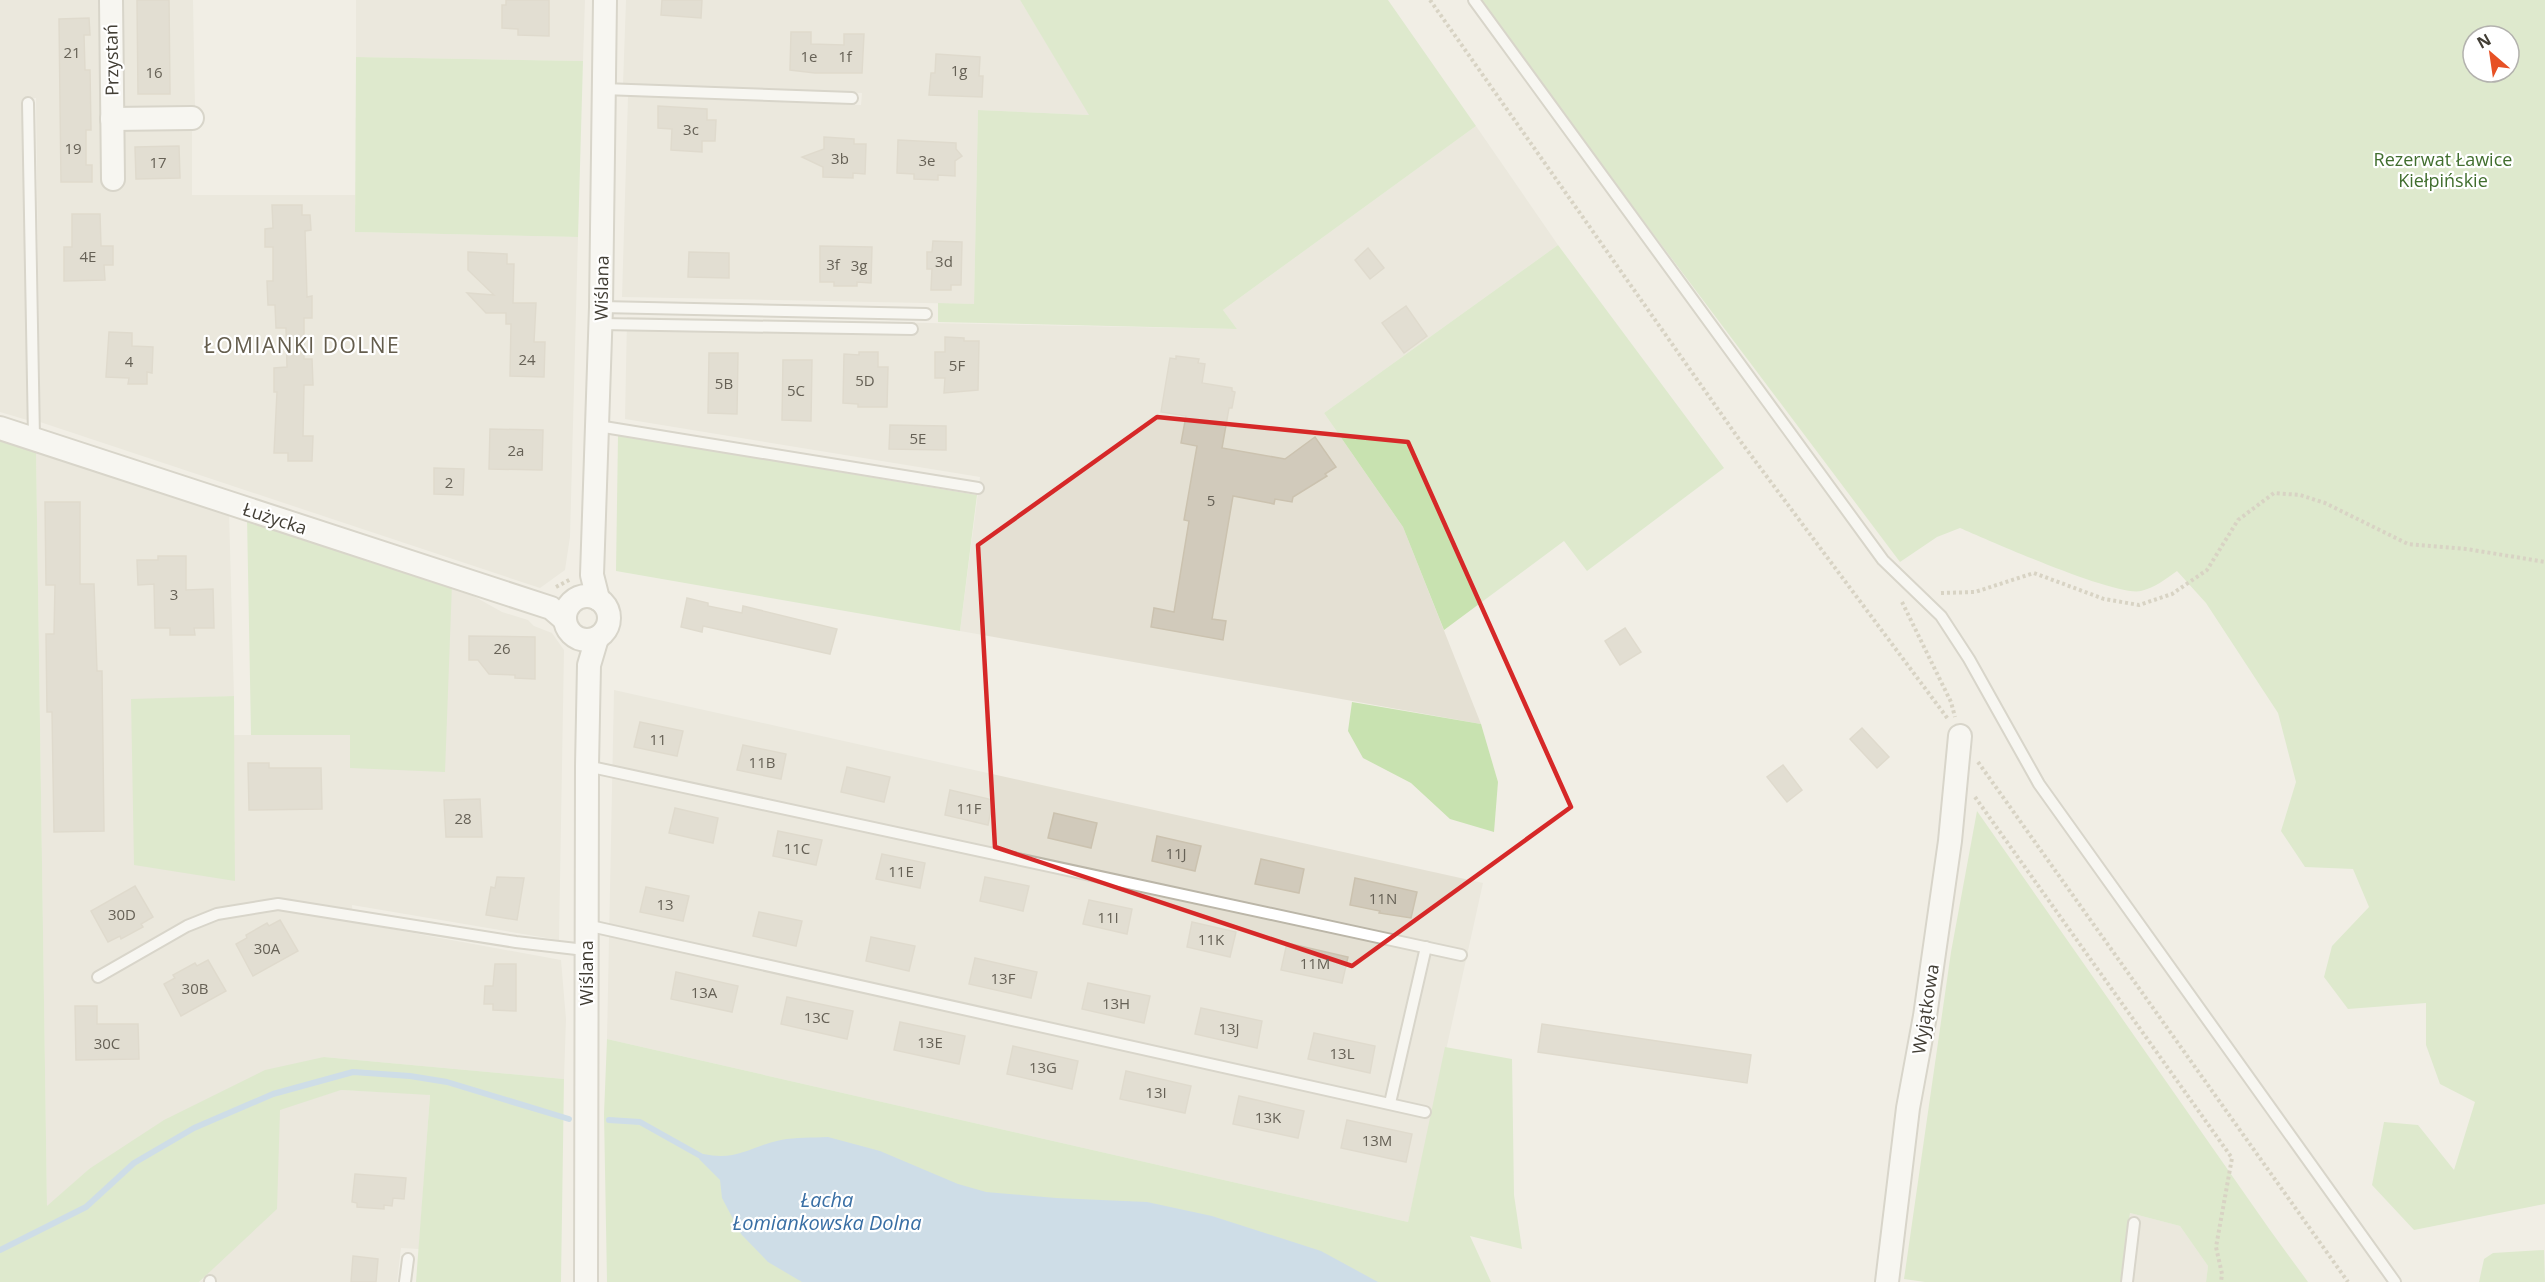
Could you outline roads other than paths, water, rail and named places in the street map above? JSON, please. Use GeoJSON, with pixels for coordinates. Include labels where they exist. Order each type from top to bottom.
{"type":"FeatureCollection","features":[{"type":"Feature","properties":{"kind":"street","name":"Przystań"},"geometry":{"type":"LineString","coordinates":[[111,0],[113,179]]}},
{"type":"Feature","properties":{"kind":"street","name":"Wiślana"},"geometry":{"type":"LineString","coordinates":[[586,1282],[585,950],[589,639],[569,632],[573,606],[592,575],[601,315],[605,0]]}},
{"type":"Feature","properties":{"kind":"street","name":"Przystań"},"geometry":{"type":"LineString","coordinates":[[112,119],[192,118]]}},
{"type":"Feature","properties":{"kind":"street","name":"Łużycka"},"geometry":{"type":"LineString","coordinates":[[0,428],[573,606]]}},
{"type":"Feature","properties":{"kind":"street"},"geometry":{"type":"LineString","coordinates":[[573,606],[607,609],[609,616],[606,629],[589,639]]}},
{"type":"Feature","properties":{"kind":"street","name":"Wyjątkowa"},"geometry":{"type":"LineString","coordinates":[[1887,1282],[1908,1108],[1927,1005],[1955,791],[1960,735]]}},
{"type":"Feature","properties":{"kind":"lane"},"geometry":{"type":"LineString","coordinates":[[1474,0],[1883,560],[1941,616],[1969,659],[2039,784],[2395,1282]]}},
{"type":"Feature","properties":{"kind":"lane"},"geometry":{"type":"LineString","coordinates":[[603,89],[852,98]]}},
{"type":"Feature","properties":{"kind":"lane"},"geometry":{"type":"LineString","coordinates":[[28,103],[34,438]]}},
{"type":"Feature","properties":{"kind":"lane"},"geometry":{"type":"LineString","coordinates":[[601,315],[926,314]]}},
{"type":"Feature","properties":{"kind":"lane"},"geometry":{"type":"LineString","coordinates":[[601,315],[912,329]]}},
{"type":"Feature","properties":{"kind":"lane"},"geometry":{"type":"LineString","coordinates":[[598,426],[978,488]]}},
{"type":"Feature","properties":{"kind":"lane"},"geometry":{"type":"LineString","coordinates":[[587,766],[1461,955]]}},
{"type":"Feature","properties":{"kind":"lane"},"geometry":{"type":"LineString","coordinates":[[98,977],[186,926],[217,914],[278,904],[516,942],[585,950]]}},
{"type":"Feature","properties":{"kind":"lane"},"geometry":{"type":"LineString","coordinates":[[586,925],[1425,1112]]}},
{"type":"Feature","properties":{"kind":"lane"},"geometry":{"type":"LineString","coordinates":[[1390,1103],[1426,947]]}},
{"type":"Feature","properties":{"kind":"lane"},"geometry":{"type":"LineString","coordinates":[[2127,1282],[2134,1223]]}},
{"type":"Feature","properties":{"kind":"lane"},"geometry":{"type":"LineString","coordinates":[[405,1282],[408,1259]]}},
{"type":"Feature","properties":{"kind":"water","name":"Łacha Łomiankowska Dolna"},"geometry":{"type":"Polygon","coordinates":[[[828,1137],[880,1151],[958,1184],[986,1192],[1147,1202],[1212,1216],[1321,1251],[1378,1282],[802,1282],[768,1262],[741,1234],[722,1198],[720,1180],[699,1159],[703,1154],[725,1156],[781,1140],[828,1137]]]}},
{"type":"Feature","properties":{"kind":"waterway"},"geometry":{"type":"LineString","coordinates":[[0,1250],[86,1207],[134,1163],[194,1128],[273,1094],[353,1072],[410,1076],[447,1082],[569,1119]]}},
{"type":"Feature","properties":{"kind":"waterway"},"geometry":{"type":"LineString","coordinates":[[609,1120],[640,1122],[706,1159]]}},
{"type":"Feature","properties":{"kind":"district","name":"ŁOMIANKI DOLNE"},"geometry":{"type":"Point","coordinates":[302,345]}},
{"type":"Feature","properties":{"kind":"park label","name":"Rezerwat Ławice Kiełpińskie"},"geometry":{"type":"Point","coordinates":[2443,169]}}]}
